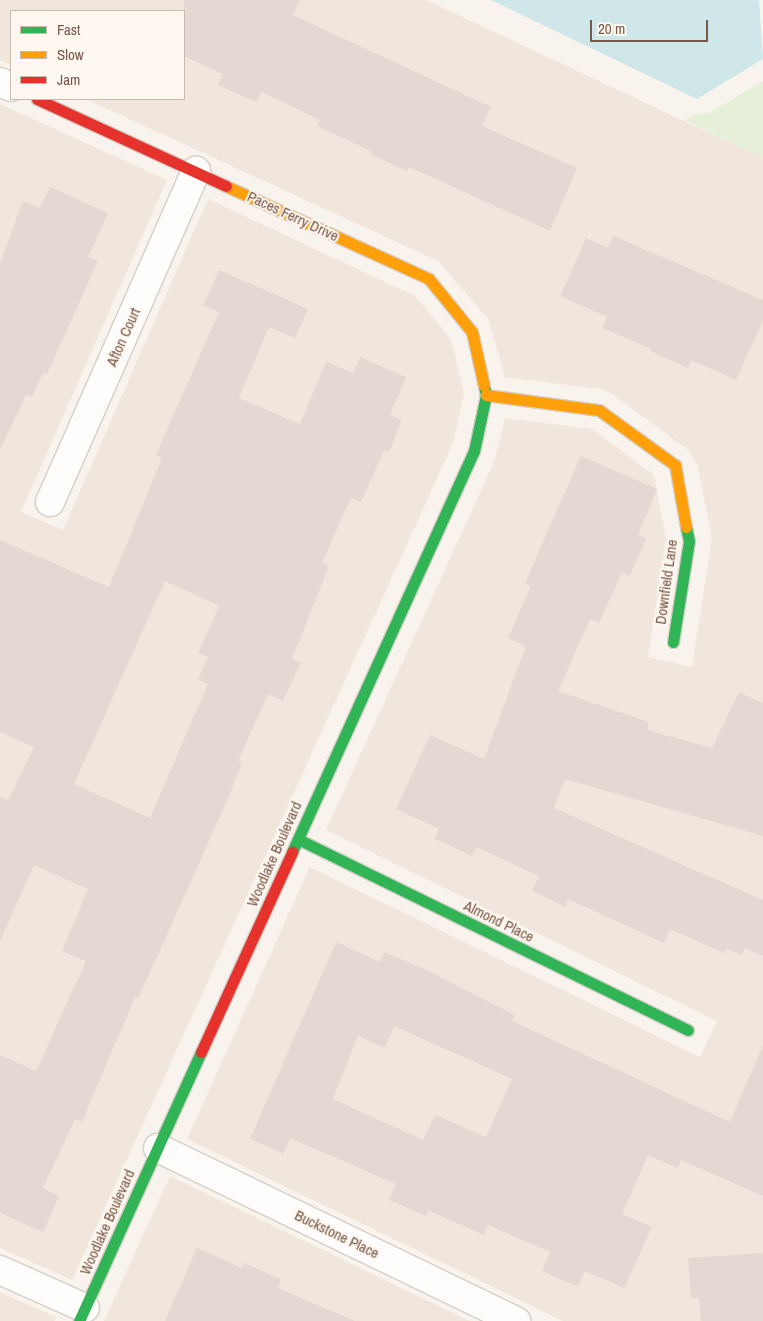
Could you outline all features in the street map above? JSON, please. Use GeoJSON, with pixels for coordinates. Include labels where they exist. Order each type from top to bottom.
{"type":"FeatureCollection","features":[{"type":"Feature","properties":{"kind":"street","name":"Paces Ferry Drive"},"geometry":{"type":"LineString","coordinates":[[39,100],[429,279],[472,332],[486,395]]}},
{"type":"Feature","properties":{"kind":"street","name":"Afton Court"},"geometry":{"type":"LineString","coordinates":[[50,502],[196,171]]}},
{"type":"Feature","properties":{"kind":"street","name":"Downfield Lane"},"geometry":{"type":"LineString","coordinates":[[486,395],[599,410],[675,465],[689,541],[673,642]]}},
{"type":"Feature","properties":{"kind":"street","name":"Woodlake Boulevard"},"geometry":{"type":"LineString","coordinates":[[82,1314],[474,451],[486,395]]}},
{"type":"Feature","properties":{"kind":"street","name":"Almond Place"},"geometry":{"type":"LineString","coordinates":[[298,839],[688,1030]]}},
{"type":"Feature","properties":{"kind":"street","name":"Buckstone Place"},"geometry":{"type":"LineString","coordinates":[[158,1148],[516,1321]]}},
{"type":"Feature","properties":{"kind":"street"},"geometry":{"type":"LineString","coordinates":[[0,1270],[82,1314]]}},
{"type":"Feature","properties":{"kind":"shaded area"},"geometry":{"type":"Polygon","coordinates":[[[0,0],[426,0],[763,158],[763,1321],[563,1321],[187,1139],[310,867],[700,1057],[717,1021],[326,830],[495,460],[505,418],[592,429],[654,475],[666,539],[648,657],[692,667],[712,538],[697,463],[687,449],[612,394],[600,389],[505,377],[489,320],[438,261],[88,100],[185,100],[185,10],[10,10],[10,65],[0,60],[0,0]]]}},
{"type":"Feature","properties":{"kind":"shaded area"},"geometry":{"type":"Polygon","coordinates":[[[0,104],[167,180],[21,512],[63,530],[208,199],[415,296],[451,339],[464,393],[453,443],[72,1280],[0,1248],[0,104]]]}},
{"type":"Feature","properties":{"kind":"shaded area"},"geometry":{"type":"Polygon","coordinates":[[[170,1176],[470,1321],[104,1321],[170,1176]]]}},
{"type":"Feature","properties":{"kind":"shaded area"},"geometry":{"type":"Polygon","coordinates":[[[0,1292],[56,1317],[54,1321],[0,1321],[0,1292]]]}},
{"type":"Feature","properties":{"kind":"green space"},"geometry":{"type":"Polygon","coordinates":[[[763,81],[763,158],[685,120],[692,115],[709,113],[763,81]]]}},
{"type":"Feature","properties":{"kind":"water"},"geometry":{"type":"Polygon","coordinates":[[[491,0],[759,0],[763,59],[697,99],[491,0]]]}},
{"type":"Feature","properties":{"kind":"building"},"geometry":{"type":"Polygon","coordinates":[[[184,0],[300,0],[293,15],[491,107],[482,126],[577,168],[550,231],[409,167],[407,171],[370,154],[371,151],[317,126],[320,120],[261,92],[256,102],[218,85],[223,74],[185,56],[184,0]]]}},
{"type":"Feature","properties":{"kind":"building"},"geometry":{"type":"Polygon","coordinates":[[[50,187],[108,213],[88,257],[98,261],[47,374],[43,373],[32,397],[26,395],[0,450],[0,263],[23,201],[40,208],[50,187]]]}},
{"type":"Feature","properties":{"kind":"building"},"geometry":{"type":"Polygon","coordinates":[[[613,236],[763,300],[763,320],[736,380],[691,360],[688,368],[650,351],[651,349],[602,328],[607,317],[560,296],[586,238],[608,248],[613,236]]]}},
{"type":"Feature","properties":{"kind":"building"},"geometry":{"type":"Polygon","coordinates":[[[219,270],[308,309],[295,338],[269,327],[239,398],[300,424],[326,362],[353,373],[360,357],[406,377],[390,415],[402,420],[389,452],[384,450],[361,502],[351,498],[322,563],[329,566],[292,659],[301,663],[283,701],[268,694],[238,761],[242,764],[223,810],[138,999],[135,997],[82,1122],[75,1119],[43,1188],[59,1196],[43,1232],[0,1213],[0,1055],[36,1071],[86,961],[62,951],[88,889],[34,865],[0,942],[0,797],[8,801],[34,747],[0,732],[0,540],[109,587],[162,458],[156,455],[219,312],[203,305],[219,270]],[[165,581],[74,784],[150,818],[208,684],[198,680],[208,657],[198,653],[219,606],[165,581]]]}},
{"type":"Feature","properties":{"kind":"building"},"geometry":{"type":"Polygon","coordinates":[[[581,456],[657,489],[638,535],[646,538],[630,576],[622,573],[599,623],[590,619],[558,691],[649,722],[647,730],[712,748],[739,692],[763,703],[763,836],[565,779],[554,808],[763,900],[763,956],[745,948],[742,955],[726,949],[724,953],[670,929],[664,943],[568,899],[565,907],[532,891],[539,876],[476,847],[472,856],[435,839],[439,829],[396,809],[430,735],[484,759],[526,646],[508,638],[531,586],[525,583],[581,456]]]}},
{"type":"Feature","properties":{"kind":"building"},"geometry":{"type":"Polygon","coordinates":[[[336,942],[380,962],[384,952],[420,967],[515,1015],[512,1021],[730,1122],[763,1045],[763,1196],[681,1160],[678,1168],[648,1155],[622,1214],[652,1227],[624,1288],[585,1271],[578,1287],[542,1271],[550,1252],[488,1225],[484,1235],[428,1210],[426,1216],[389,1200],[396,1184],[290,1138],[283,1154],[250,1139],[336,942]],[[394,1026],[385,1048],[358,1036],[333,1099],[423,1140],[435,1115],[486,1137],[512,1079],[394,1026]]]}},
{"type":"Feature","properties":{"kind":"building"},"geometry":{"type":"Polygon","coordinates":[[[197,1248],[242,1268],[244,1263],[281,1279],[278,1288],[355,1321],[165,1321],[197,1248]]]}},
{"type":"Feature","properties":{"kind":"building"},"geometry":{"type":"Polygon","coordinates":[[[763,1253],[763,1321],[701,1321],[699,1298],[691,1298],[688,1258],[763,1253]]]}},
{"type":"Feature","properties":{"kind":"traffic: fast"},"geometry":{"type":"LineString","coordinates":[[292,852],[474,451],[486,395],[484,386]]}},
{"type":"Feature","properties":{"kind":"traffic: fast"},"geometry":{"type":"LineString","coordinates":[[673,642],[689,541],[686,527]]}},
{"type":"Feature","properties":{"kind":"traffic: fast"},"geometry":{"type":"LineString","coordinates":[[298,839],[688,1030]]}},
{"type":"Feature","properties":{"kind":"traffic: fast"},"geometry":{"type":"LineString","coordinates":[[79,1321],[201,1052]]}},
{"type":"Feature","properties":{"kind":"traffic: slow"},"geometry":{"type":"LineString","coordinates":[[226,186],[429,279],[472,332],[484,386]]}},
{"type":"Feature","properties":{"kind":"traffic: slow"},"geometry":{"type":"LineString","coordinates":[[486,395],[599,410],[675,465],[686,527]]}},
{"type":"Feature","properties":{"kind":"traffic: jam"},"geometry":{"type":"LineString","coordinates":[[39,100],[226,186]]}},
{"type":"Feature","properties":{"kind":"traffic: jam"},"geometry":{"type":"LineString","coordinates":[[201,1052],[292,852]]}}]}
